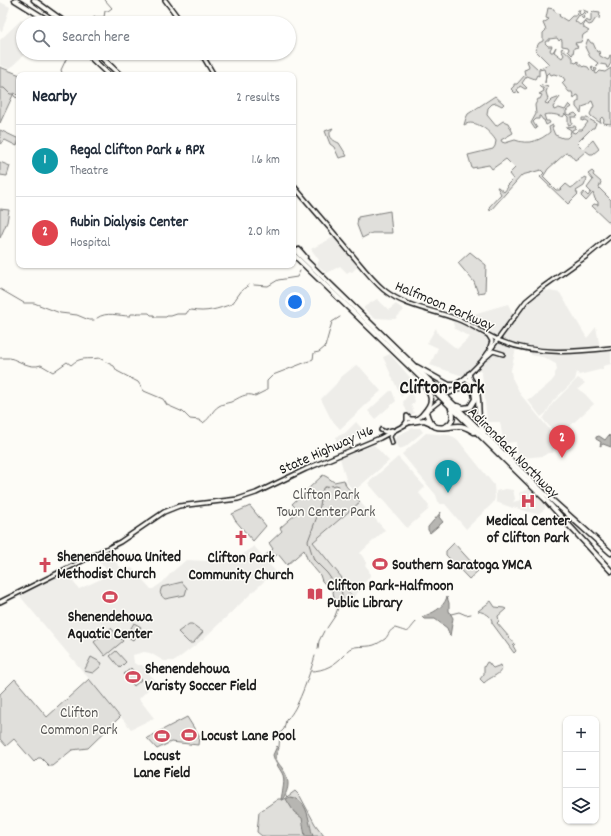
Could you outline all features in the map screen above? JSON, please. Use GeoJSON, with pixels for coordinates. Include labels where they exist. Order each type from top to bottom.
{"type":"FeatureCollection","features":[{"type":"Feature","properties":{"kind":"highway"},"geometry":{"type":"LineString","coordinates":[[15,0],[41,16]]}},
{"type":"Feature","properties":{"kind":"highway"},"geometry":{"type":"LineString","coordinates":[[34,0],[56,16]]}},
{"type":"Feature","properties":{"kind":"highway"},"geometry":{"type":"LineString","coordinates":[[93,60],[106,72]]}},
{"type":"Feature","properties":{"kind":"highway"},"geometry":{"type":"LineString","coordinates":[[105,60],[117,72]]}},
{"type":"Feature","properties":{"kind":"highway"},"geometry":{"type":"LineString","coordinates":[[299,250],[322,278]]}},
{"type":"Feature","properties":{"kind":"highway","name":"Adirondack Northway"},"geometry":{"type":"LineString","coordinates":[[296,251],[487,440],[544,498],[611,571]]}},
{"type":"Feature","properties":{"kind":"highway","name":"Adirondack Northway"},"geometry":{"type":"LineString","coordinates":[[296,257],[418,375],[441,394]]}},
{"type":"Feature","properties":{"kind":"highway"},"geometry":{"type":"LineString","coordinates":[[405,358],[420,369],[449,385],[456,385],[465,379],[472,382]]}},
{"type":"Feature","properties":{"kind":"highway"},"geometry":{"type":"LineString","coordinates":[[469,374],[469,378],[476,389],[480,424],[487,440]]}},
{"type":"Feature","properties":{"kind":"highway"},"geometry":{"type":"LineString","coordinates":[[418,375],[432,397],[431,404],[425,412]]}},
{"type":"Feature","properties":{"kind":"highway"},"geometry":{"type":"LineString","coordinates":[[448,401],[463,408],[470,407],[474,400],[474,392],[467,387],[460,387],[451,392]]}},
{"type":"Feature","properties":{"kind":"highway"},"geometry":{"type":"LineString","coordinates":[[425,412],[436,425],[440,427],[446,426],[453,418],[453,412],[448,401]]}},
{"type":"Feature","properties":{"kind":"highway"},"geometry":{"type":"LineString","coordinates":[[425,412],[438,428]]}},
{"type":"Feature","properties":{"kind":"highway"},"geometry":{"type":"LineString","coordinates":[[410,422],[424,420],[438,428],[456,426],[466,427],[487,440]]}},
{"type":"Feature","properties":{"kind":"highway","name":"Adirondack Northway"},"geometry":{"type":"LineString","coordinates":[[487,440],[611,553]]}},
{"type":"Feature","properties":{"kind":"main road"},"geometry":{"type":"LineString","coordinates":[[165,0],[177,16]]}},
{"type":"Feature","properties":{"kind":"main road"},"geometry":{"type":"LineString","coordinates":[[205,60],[212,72]]}},
{"type":"Feature","properties":{"kind":"main road","name":"Halfmoon Parkway"},"geometry":{"type":"LineString","coordinates":[[296,189],[370,277],[386,292],[409,304],[461,321],[504,342],[527,349],[582,351],[611,348]]}},
{"type":"Feature","properties":{"kind":"main road","name":"State Highway 146"},"geometry":{"type":"LineString","coordinates":[[0,602],[120,542],[164,512],[179,506],[247,496],[306,469],[370,443],[410,422],[451,392],[465,379],[482,361],[521,307],[533,294],[588,255],[611,236]]}},
{"type":"Feature","properties":{"kind":"main road"},"geometry":{"type":"LineString","coordinates":[[461,321],[460,318],[462,316]]}},
{"type":"Feature","properties":{"kind":"main road"},"geometry":{"type":"LineString","coordinates":[[486,334],[492,342],[489,351]]}},
{"type":"Feature","properties":{"kind":"main road"},"geometry":{"type":"LineString","coordinates":[[493,346],[504,342]]}},
{"type":"Feature","properties":{"kind":"main road"},"geometry":{"type":"LineString","coordinates":[[482,361],[493,351],[503,354]]}},
{"type":"Feature","properties":{"kind":"main road"},"geometry":{"type":"LineString","coordinates":[[402,426],[407,421],[407,416],[410,419],[415,419]]}},
{"type":"Feature","properties":{"kind":"main road"},"geometry":{"type":"LineString","coordinates":[[381,430],[385,432],[395,430]]}},
{"type":"Feature","properties":{"kind":"main road"},"geometry":{"type":"LineString","coordinates":[[392,443],[390,437],[395,430]]}},
{"type":"Feature","properties":{"kind":"shaded area"},"geometry":{"type":"Polygon","coordinates":[[[0,2],[10,7],[2,31],[0,31],[0,2]]]}},
{"type":"Feature","properties":{"kind":"shaded area"},"geometry":{"type":"Polygon","coordinates":[[[16,25],[16,60],[19,60],[9,69],[0,65],[0,40],[16,25]]]}},
{"type":"Feature","properties":{"kind":"shaded area"},"geometry":{"type":"Polygon","coordinates":[[[334,237],[358,266],[352,272],[350,271],[347,273],[340,266],[327,273],[317,265],[319,260],[311,249],[334,237]]]}},
{"type":"Feature","properties":{"kind":"shaded area"},"geometry":{"type":"Polygon","coordinates":[[[539,289],[560,293],[587,338],[596,327],[600,348],[611,348],[611,364],[603,366],[603,369],[579,375],[577,372],[575,380],[553,401],[546,413],[541,417],[527,399],[531,399],[551,382],[555,377],[557,370],[556,364],[543,357],[531,355],[532,347],[517,344],[511,370],[512,378],[521,395],[555,438],[553,453],[548,453],[543,456],[522,458],[517,456],[516,442],[506,443],[503,440],[500,422],[487,422],[482,373],[473,365],[463,376],[430,365],[438,348],[427,343],[436,328],[438,334],[457,349],[470,337],[455,329],[452,320],[508,304],[513,314],[526,299],[539,289]]]}},
{"type":"Feature","properties":{"kind":"shaded area"},"geometry":{"type":"Polygon","coordinates":[[[377,299],[389,310],[396,304],[404,310],[395,319],[374,318],[364,309],[364,307],[377,299]]]}},
{"type":"Feature","properties":{"kind":"shaded area"},"geometry":{"type":"Polygon","coordinates":[[[390,354],[413,381],[401,397],[383,357],[390,354]]]}},
{"type":"Feature","properties":{"kind":"shaded area"},"geometry":{"type":"Polygon","coordinates":[[[356,365],[360,367],[381,391],[340,429],[331,419],[321,399],[340,378],[356,365]]]}},
{"type":"Feature","properties":{"kind":"shaded area"},"geometry":{"type":"Polygon","coordinates":[[[578,378],[585,383],[578,389],[594,404],[560,435],[559,432],[554,432],[543,419],[553,403],[578,378]]]}},
{"type":"Feature","properties":{"kind":"shaded area"},"geometry":{"type":"Polygon","coordinates":[[[390,391],[392,391],[396,401],[375,419],[368,411],[390,391]]]}},
{"type":"Feature","properties":{"kind":"shaded area"},"geometry":{"type":"Polygon","coordinates":[[[410,394],[412,394],[415,401],[411,405],[414,413],[409,417],[403,402],[410,394]]]}},
{"type":"Feature","properties":{"kind":"shaded area"},"geometry":{"type":"Polygon","coordinates":[[[356,422],[364,431],[348,445],[348,447],[341,451],[336,437],[345,433],[356,422]]]}},
{"type":"Feature","properties":{"kind":"shaded area"},"geometry":{"type":"Polygon","coordinates":[[[413,428],[420,428],[423,432],[405,447],[399,449],[393,441],[398,435],[413,428]]]}},
{"type":"Feature","properties":{"kind":"shaded area"},"geometry":{"type":"Polygon","coordinates":[[[426,433],[449,435],[458,440],[494,485],[495,498],[493,503],[466,529],[445,504],[439,504],[436,495],[402,454],[426,433]]]}},
{"type":"Feature","properties":{"kind":"shaded area"},"geometry":{"type":"Polygon","coordinates":[[[609,435],[611,437],[611,447],[603,444],[600,446],[601,442],[596,439],[596,437],[599,436],[605,440],[609,435]]]}},
{"type":"Feature","properties":{"kind":"shaded area"},"geometry":{"type":"Polygon","coordinates":[[[374,445],[389,461],[354,491],[347,483],[340,458],[374,445]]]}},
{"type":"Feature","properties":{"kind":"shaded area"},"geometry":{"type":"Polygon","coordinates":[[[398,457],[425,487],[419,493],[429,506],[428,510],[407,528],[368,483],[398,457]]]}},
{"type":"Feature","properties":{"kind":"shaded area","name":"Medical Center of Clifton Park"},"geometry":{"type":"Polygon","coordinates":[[[506,489],[513,490],[515,499],[513,502],[521,500],[519,493],[530,489],[545,505],[545,509],[538,514],[496,502],[496,491],[506,489]]]}},
{"type":"Feature","properties":{"kind":"shaded area"},"geometry":{"type":"Polygon","coordinates":[[[360,502],[385,530],[360,553],[367,563],[365,565],[369,570],[370,576],[361,590],[353,597],[339,580],[342,578],[313,542],[360,502]]]}},
{"type":"Feature","properties":{"kind":"shaded area"},"geometry":{"type":"Polygon","coordinates":[[[441,512],[439,517],[443,522],[430,533],[428,527],[441,512]]]}},
{"type":"Feature","properties":{"kind":"shaded area"},"geometry":{"type":"Polygon","coordinates":[[[254,546],[275,571],[202,640],[175,661],[164,661],[150,653],[144,652],[133,655],[134,663],[137,665],[142,665],[156,681],[139,699],[154,718],[131,729],[19,595],[65,572],[79,589],[99,580],[109,572],[95,557],[105,551],[124,571],[132,568],[151,589],[153,589],[163,582],[186,560],[228,562],[238,558],[254,546]]]}},
{"type":"Feature","properties":{"kind":"shaded area"},"geometry":{"type":"Polygon","coordinates":[[[447,597],[449,611],[453,618],[450,636],[447,628],[435,619],[424,619],[422,617],[440,608],[447,597]]]}},
{"type":"Feature","properties":{"kind":"shaded area"},"geometry":{"type":"Polygon","coordinates":[[[277,746],[279,748],[276,758],[288,780],[288,788],[282,800],[284,783],[283,776],[273,755],[277,746]]]}},
{"type":"Feature","properties":{"kind":"shaded area"},"geometry":{"type":"Polygon","coordinates":[[[290,797],[301,802],[307,812],[313,836],[305,836],[302,818],[294,812],[286,799],[290,797]]]}},
{"type":"Feature","properties":{"kind":"green space"},"geometry":{"type":"Polygon","coordinates":[[[548,8],[554,9],[554,11],[560,15],[559,16],[567,21],[572,16],[576,16],[578,10],[580,10],[579,13],[581,15],[584,12],[583,10],[588,12],[583,19],[579,15],[575,21],[580,25],[586,20],[591,21],[591,14],[593,12],[600,13],[599,19],[596,18],[592,24],[589,25],[585,22],[583,24],[584,28],[589,31],[583,35],[581,42],[575,43],[578,47],[574,48],[572,55],[568,51],[568,47],[562,46],[561,39],[559,41],[557,38],[549,39],[549,41],[546,41],[545,43],[548,46],[552,46],[550,50],[551,52],[553,52],[556,47],[554,52],[562,58],[564,55],[561,50],[562,48],[573,58],[573,62],[576,63],[578,61],[578,63],[583,67],[588,67],[590,70],[593,66],[592,70],[594,72],[595,68],[597,69],[595,73],[597,74],[600,71],[605,72],[611,68],[611,124],[603,123],[604,120],[602,117],[600,119],[601,122],[599,122],[591,116],[590,114],[594,106],[592,101],[588,105],[582,107],[581,113],[576,107],[576,103],[579,101],[579,96],[577,95],[574,99],[572,92],[569,92],[562,83],[565,80],[563,77],[554,74],[551,75],[549,72],[546,76],[544,69],[539,70],[539,76],[537,75],[535,79],[527,76],[522,83],[527,88],[525,89],[520,86],[517,90],[520,93],[515,93],[511,89],[514,84],[517,84],[525,75],[524,70],[529,66],[528,60],[538,69],[549,64],[535,50],[539,43],[543,41],[543,33],[546,30],[543,23],[549,19],[546,18],[548,8]]]}},
{"type":"Feature","properties":{"kind":"green space"},"geometry":{"type":"Polygon","coordinates":[[[588,39],[591,43],[593,43],[597,52],[599,51],[600,56],[608,60],[610,57],[609,56],[611,55],[611,63],[608,68],[606,65],[596,65],[598,63],[590,57],[585,47],[588,39]]]}},
{"type":"Feature","properties":{"kind":"green space"},"geometry":{"type":"Polygon","coordinates":[[[0,67],[16,73],[16,94],[14,93],[0,123],[0,67]]]}},
{"type":"Feature","properties":{"kind":"green space"},"geometry":{"type":"Polygon","coordinates":[[[542,85],[548,87],[546,92],[548,99],[545,103],[548,104],[552,100],[560,97],[553,107],[554,110],[559,108],[565,110],[569,104],[572,107],[566,111],[566,114],[570,115],[575,113],[578,116],[571,117],[572,124],[568,125],[568,117],[565,114],[563,117],[554,114],[546,114],[544,115],[546,121],[549,121],[550,123],[546,125],[544,120],[539,116],[539,119],[536,119],[533,122],[537,128],[535,129],[531,123],[536,114],[535,105],[542,95],[539,94],[544,91],[543,88],[539,86],[542,85]]]}},
{"type":"Feature","properties":{"kind":"green space"},"geometry":{"type":"Polygon","coordinates":[[[495,96],[504,104],[502,106],[496,103],[492,104],[488,108],[487,115],[496,126],[503,121],[508,123],[513,133],[501,140],[505,143],[515,140],[529,142],[538,140],[550,132],[549,127],[553,125],[552,128],[555,135],[567,138],[570,135],[571,130],[566,127],[575,126],[576,128],[572,130],[572,132],[575,133],[578,130],[582,130],[588,122],[585,120],[582,121],[582,118],[587,118],[596,123],[594,128],[592,128],[577,143],[583,149],[593,140],[599,149],[593,154],[586,151],[575,160],[570,154],[566,153],[548,169],[543,177],[556,190],[560,190],[566,184],[571,188],[586,177],[587,179],[584,186],[576,191],[578,194],[568,204],[540,177],[544,173],[541,170],[522,175],[490,211],[489,207],[501,194],[497,187],[504,192],[508,187],[506,186],[513,179],[509,174],[515,168],[506,159],[492,169],[489,165],[472,168],[468,155],[493,149],[496,141],[487,130],[478,125],[468,123],[464,125],[468,114],[495,96]]]}},
{"type":"Feature","properties":{"kind":"green space"},"geometry":{"type":"Polygon","coordinates":[[[333,128],[330,132],[331,138],[339,143],[347,156],[339,158],[334,147],[330,144],[325,131],[333,128]]]}},
{"type":"Feature","properties":{"kind":"green space"},"geometry":{"type":"Polygon","coordinates":[[[0,130],[16,138],[16,146],[5,140],[0,144],[0,130]]]}},
{"type":"Feature","properties":{"kind":"green space"},"geometry":{"type":"Polygon","coordinates":[[[0,162],[10,166],[7,176],[0,175],[0,162]]]}},
{"type":"Feature","properties":{"kind":"green space"},"geometry":{"type":"Polygon","coordinates":[[[592,171],[594,173],[593,175],[601,182],[599,188],[611,200],[611,224],[592,206],[594,204],[598,205],[593,193],[586,201],[581,196],[584,192],[588,196],[591,192],[587,188],[593,180],[588,174],[592,171]]]}},
{"type":"Feature","properties":{"kind":"green space"},"geometry":{"type":"Polygon","coordinates":[[[0,209],[9,210],[7,222],[0,238],[0,209]]]}},
{"type":"Feature","properties":{"kind":"green space"},"geometry":{"type":"Polygon","coordinates":[[[390,211],[392,233],[372,233],[362,238],[357,225],[358,217],[390,211]]]}},
{"type":"Feature","properties":{"kind":"green space"},"geometry":{"type":"Polygon","coordinates":[[[470,252],[486,265],[485,292],[478,293],[474,282],[458,263],[470,252]]]}},
{"type":"Feature","properties":{"kind":"green space","name":"Clifton Park Town Center Park"},"geometry":{"type":"Polygon","coordinates":[[[323,475],[334,482],[344,480],[346,486],[360,502],[313,542],[342,578],[339,581],[353,597],[344,602],[335,602],[333,592],[322,581],[320,575],[308,561],[304,550],[287,565],[278,554],[269,561],[265,556],[273,549],[269,543],[282,531],[280,528],[299,511],[292,504],[323,475]]]}},
{"type":"Feature","properties":{"kind":"green space"},"geometry":{"type":"Polygon","coordinates":[[[250,506],[266,526],[253,541],[235,520],[232,514],[250,506]]]}},
{"type":"Feature","properties":{"kind":"green space"},"geometry":{"type":"Polygon","coordinates":[[[454,543],[478,571],[469,579],[446,555],[446,551],[454,543]]]}},
{"type":"Feature","properties":{"kind":"green space"},"geometry":{"type":"Polygon","coordinates":[[[182,582],[187,588],[185,595],[165,599],[161,595],[160,592],[162,587],[182,582]]]}},
{"type":"Feature","properties":{"kind":"green space"},"geometry":{"type":"Polygon","coordinates":[[[491,601],[495,607],[506,609],[498,616],[499,621],[497,623],[515,644],[513,646],[516,651],[514,653],[492,623],[491,618],[478,611],[491,601]]]}},
{"type":"Feature","properties":{"kind":"green space"},"geometry":{"type":"Polygon","coordinates":[[[134,623],[141,627],[133,640],[126,636],[134,623]]]}},
{"type":"Feature","properties":{"kind":"green space"},"geometry":{"type":"Polygon","coordinates":[[[189,624],[192,624],[203,632],[193,643],[189,643],[178,632],[189,624]]]}},
{"type":"Feature","properties":{"kind":"green space"},"geometry":{"type":"Polygon","coordinates":[[[111,628],[123,641],[105,656],[94,642],[111,628]]]}},
{"type":"Feature","properties":{"kind":"green space"},"geometry":{"type":"Polygon","coordinates":[[[116,651],[126,662],[120,668],[110,656],[116,651]]]}},
{"type":"Feature","properties":{"kind":"green space"},"geometry":{"type":"Polygon","coordinates":[[[91,657],[102,663],[93,673],[84,671],[91,657]]]}},
{"type":"Feature","properties":{"kind":"green space"},"geometry":{"type":"Polygon","coordinates":[[[487,662],[493,668],[501,665],[502,669],[484,683],[480,679],[484,674],[484,667],[487,662]]]}},
{"type":"Feature","properties":{"kind":"green space","name":"Shenendehowa Varisty Soccer Field"},"geometry":{"type":"Polygon","coordinates":[[[131,668],[141,680],[134,686],[124,674],[131,668]]]}},
{"type":"Feature","properties":{"kind":"green space","name":"Clifton Common Park"},"geometry":{"type":"Polygon","coordinates":[[[15,679],[47,717],[89,679],[120,717],[88,748],[72,750],[52,766],[49,766],[41,758],[38,758],[34,762],[14,739],[6,746],[0,739],[0,694],[15,679]]]}},
{"type":"Feature","properties":{"kind":"green space"},"geometry":{"type":"Polygon","coordinates":[[[187,717],[199,736],[198,745],[171,742],[157,749],[147,738],[187,717]]]}},
{"type":"Feature","properties":{"kind":"green space"},"geometry":{"type":"Polygon","coordinates":[[[295,791],[300,796],[315,824],[324,836],[262,836],[257,832],[259,812],[278,799],[284,799],[295,791]]]}},
{"type":"Feature","properties":{"kind":"waterway"},"geometry":{"type":"LineString","coordinates":[[104,16],[105,11],[112,8],[105,0]]}},
{"type":"Feature","properties":{"kind":"waterway"},"geometry":{"type":"LineString","coordinates":[[62,72],[61,70],[66,60]]}},
{"type":"Feature","properties":{"kind":"waterway"},"geometry":{"type":"LineString","coordinates":[[0,88],[4,88],[16,97]]}},
{"type":"Feature","properties":{"kind":"waterway"},"geometry":{"type":"LineString","coordinates":[[254,285],[268,286],[278,280],[297,277],[300,271]]}},
{"type":"Feature","properties":{"kind":"waterway"},"geometry":{"type":"LineString","coordinates":[[97,318],[113,314],[130,316],[131,314],[137,313],[149,313],[155,317],[166,317],[177,314],[186,314],[191,310],[212,310],[232,304],[242,290],[249,285]]}},
{"type":"Feature","properties":{"kind":"waterway"},"geometry":{"type":"LineString","coordinates":[[0,289],[24,303],[34,303],[60,313],[77,315],[89,320],[94,320]]}},
{"type":"Feature","properties":{"kind":"waterway"},"geometry":{"type":"LineString","coordinates":[[311,360],[313,359],[314,353],[319,352],[325,347],[332,322],[340,317]]}},
{"type":"Feature","properties":{"kind":"waterway"},"geometry":{"type":"LineString","coordinates":[[0,358],[9,358]]}},
{"type":"Feature","properties":{"kind":"waterway"},"geometry":{"type":"LineString","coordinates":[[10,358],[33,366],[41,365],[53,372],[67,362],[71,365],[81,359],[99,358],[103,360]]}},
{"type":"Feature","properties":{"kind":"waterway"},"geometry":{"type":"LineString","coordinates":[[106,362],[114,366],[117,371],[138,382],[144,391],[163,399],[167,405],[183,412],[190,419],[199,420],[203,423],[219,406],[246,395],[255,396],[267,390],[267,381],[273,375],[309,361]]}},
{"type":"Feature","properties":{"kind":"waterway"},"geometry":{"type":"LineString","coordinates":[[328,486],[323,488],[319,511],[308,541],[314,560],[341,588],[342,595]]}},
{"type":"Feature","properties":{"kind":"waterway"},"geometry":{"type":"LineString","coordinates":[[331,486],[339,486]]}},
{"type":"Feature","properties":{"kind":"waterway"},"geometry":{"type":"LineString","coordinates":[[327,628],[335,616],[341,600]]}},
{"type":"Feature","properties":{"kind":"waterway"},"geometry":{"type":"LineString","coordinates":[[451,614],[459,612],[466,615],[471,614]]}},
{"type":"Feature","properties":{"kind":"waterway"},"geometry":{"type":"LineString","coordinates":[[347,651],[356,647],[377,644],[385,639],[390,631],[395,628],[408,631],[416,622]]}},
{"type":"Feature","properties":{"kind":"waterway"},"geometry":{"type":"LineString","coordinates":[[318,649],[319,641],[324,631]]}},
{"type":"Feature","properties":{"kind":"waterway"},"geometry":{"type":"LineString","coordinates":[[311,671],[329,667],[344,655]]}},
{"type":"Feature","properties":{"kind":"waterway"},"geometry":{"type":"LineString","coordinates":[[290,716],[301,696],[315,656]]}},
{"type":"Feature","properties":{"kind":"waterway"},"geometry":{"type":"LineString","coordinates":[[279,747],[280,733],[284,729],[286,720],[289,717]]}},
{"type":"Feature","properties":{"kind":"place","name":"Rubin Dialysis Center"},"geometry":{"type":"Point","coordinates":[562,458]}},
{"type":"Feature","properties":{"kind":"place","name":"Regal Clifton Park & RPX"},"geometry":{"type":"Point","coordinates":[448,493]}},
{"type":"Feature","properties":{"kind":"place","name":"Medical Center of Clifton Park"},"geometry":{"type":"Point","coordinates":[528,501]}},
{"type":"Feature","properties":{"kind":"place","name":"Clifton Park Community Church"},"geometry":{"type":"Point","coordinates":[241,538]}},
{"type":"Feature","properties":{"kind":"place","name":"Southern Saratoga YMCA"},"geometry":{"type":"Point","coordinates":[380,564]}},
{"type":"Feature","properties":{"kind":"place","name":"Shenendehowa United Methodist Church"},"geometry":{"type":"Point","coordinates":[45,565]}},
{"type":"Feature","properties":{"kind":"place","name":"Clifton Park-Halfmoon Public Library"},"geometry":{"type":"Point","coordinates":[315,594]}},
{"type":"Feature","properties":{"kind":"place","name":"Shenendehowa Aquatic Center"},"geometry":{"type":"Point","coordinates":[110,597]}},
{"type":"Feature","properties":{"kind":"place","name":"Shenendehowa Varisty Soccer Field"},"geometry":{"type":"Point","coordinates":[133,677]}},
{"type":"Feature","properties":{"kind":"place","name":"Locust Lane Pool"},"geometry":{"type":"Point","coordinates":[189,735]}},
{"type":"Feature","properties":{"kind":"place","name":"Locust Lane Field"},"geometry":{"type":"Point","coordinates":[162,736]}},
{"type":"Feature","properties":{"kind":"district","name":"Clifton Park"},"geometry":{"type":"Point","coordinates":[442,386]}}]}
